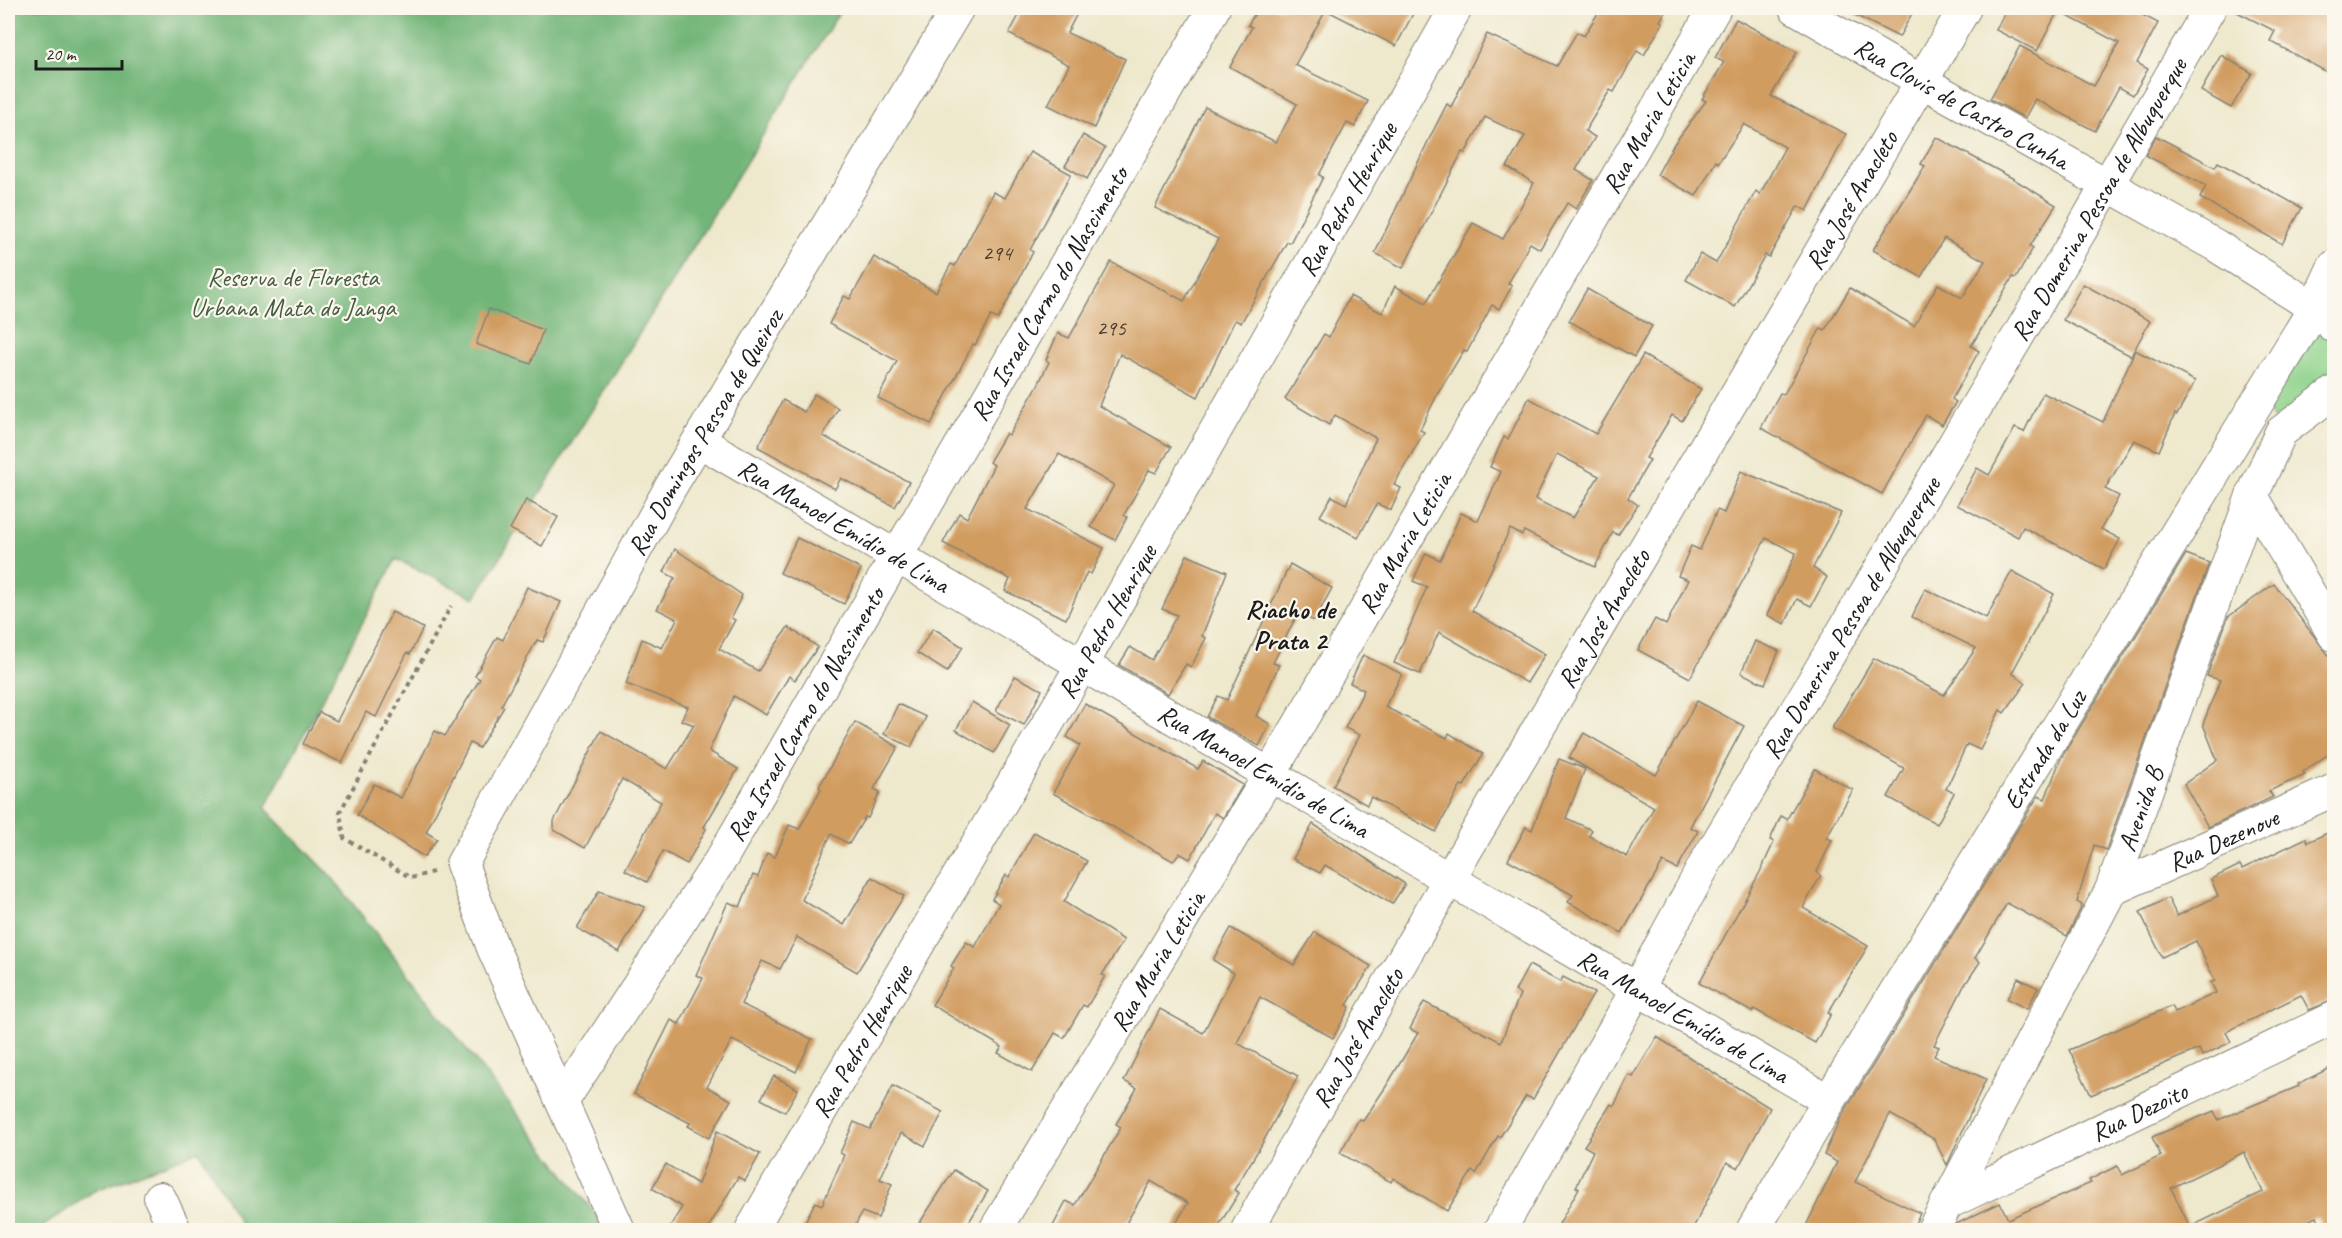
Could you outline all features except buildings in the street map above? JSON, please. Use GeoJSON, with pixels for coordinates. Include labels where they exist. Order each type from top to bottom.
{"type":"FeatureCollection","features":[{"type":"Feature","properties":{"kind":"main road","name":"Estrada da Luz"},"geometry":{"type":"LineString","coordinates":[[1753,1230],[1829,1101],[2325,317],[2334,267]]}},
{"type":"Feature","properties":{"kind":"street","name":"Rua Domingos Pessoa de Queiroz"},"geometry":{"type":"LineString","coordinates":[[462,864],[699,441],[958,8]]}},
{"type":"Feature","properties":{"kind":"street","name":"Rua Israel Carmo do Nascimento"},"geometry":{"type":"LineString","coordinates":[[562,1102],[723,856],[899,556],[1214,8]]}},
{"type":"Feature","properties":{"kind":"street","name":"Rua Pedro Henrique"},"geometry":{"type":"LineString","coordinates":[[751,1230],[1082,664],[1456,8]]}},
{"type":"Feature","properties":{"kind":"street","name":"Rua Maria Leticia"},"geometry":{"type":"LineString","coordinates":[[996,1230],[1270,774],[1715,8]]}},
{"type":"Feature","properties":{"kind":"street","name":"Rua Clovis de Castro Cunha"},"geometry":{"type":"LineString","coordinates":[[1795,8],[2215,245],[2325,317]]}},
{"type":"Feature","properties":{"kind":"street","name":"Rua José Anacleto"},"geometry":{"type":"LineString","coordinates":[[1247,1230],[1449,879],[1965,8]]}},
{"type":"Feature","properties":{"kind":"street","name":"Rua Domerina Pessoa de Albuquerque"},"geometry":{"type":"LineString","coordinates":[[1500,1230],[1637,989],[1706,862],[2210,8]]}},
{"type":"Feature","properties":{"kind":"street","name":"Avenida B"},"geometry":{"type":"LineString","coordinates":[[1940,1217],[2111,890],[2252,496],[2281,432],[2334,392]]}},
{"type":"Feature","properties":{"kind":"street","name":"Rua Manoel Emídio de Lima"},"geometry":{"type":"LineString","coordinates":[[699,441],[1829,1101]]}},
{"type":"Feature","properties":{"kind":"street"},"geometry":{"type":"LineString","coordinates":[[2252,496],[2334,634]]}},
{"type":"Feature","properties":{"kind":"street","name":"Rua Dezenove"},"geometry":{"type":"LineString","coordinates":[[2111,890],[2334,790]]}},
{"type":"Feature","properties":{"kind":"street"},"geometry":{"type":"LineString","coordinates":[[462,864],[493,948],[619,1230]]}},
{"type":"Feature","properties":{"kind":"street","name":"Rua Dezoito"},"geometry":{"type":"LineString","coordinates":[[1940,1217],[2334,1018]]}},
{"type":"Feature","properties":{"kind":"street"},"geometry":{"type":"LineString","coordinates":[[160,1198],[175,1230]]}},
{"type":"Feature","properties":{"kind":"path"},"geometry":{"type":"LineString","coordinates":[[451,606],[340,812],[344,838],[411,878],[462,864]]}},
{"type":"Feature","properties":{"kind":"green space","name":"Reserva de Floresta Urbana Mata do Janga"},"geometry":{"type":"Polygon","coordinates":[[[8,8],[842,8],[475,598],[396,559],[265,808],[331,876],[608,1230],[244,1230],[199,1151],[94,1191],[38,1230],[8,1230],[8,8]]]}},
{"type":"Feature","properties":{"kind":"green space"},"geometry":{"type":"Polygon","coordinates":[[[2318,316],[2334,333],[2334,385],[2282,426],[2262,407],[2318,316]]]}},
{"type":"Feature","properties":{"kind":"district","name":"Riacho de Prata 2"},"geometry":{"type":"Point","coordinates":[1290,624]}}]}
